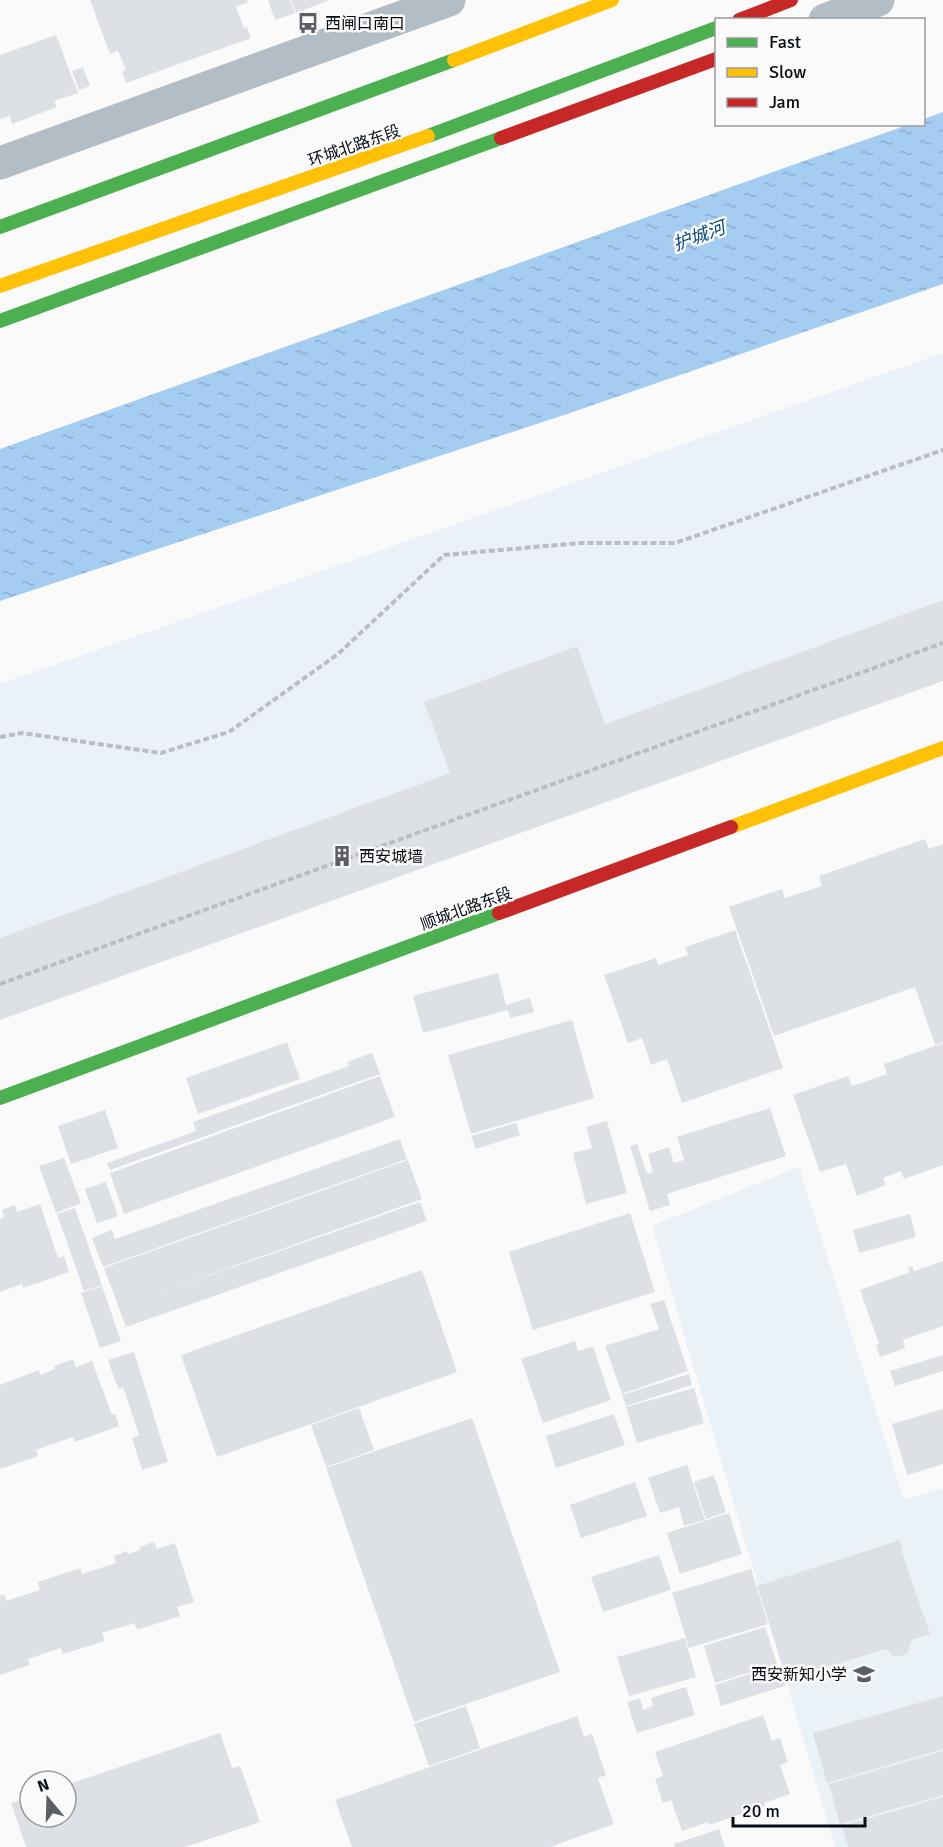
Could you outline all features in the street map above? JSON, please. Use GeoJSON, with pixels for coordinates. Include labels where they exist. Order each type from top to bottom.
{"type":"FeatureCollection","features":[{"type":"Feature","properties":{"kind":"street"},"geometry":{"type":"LineString","coordinates":[[0,163],[449,0]]}},
{"type":"Feature","properties":{"kind":"street"},"geometry":{"type":"LineString","coordinates":[[0,227],[364,94],[612,0]]}},
{"type":"Feature","properties":{"kind":"street"},"geometry":{"type":"LineString","coordinates":[[744,18],[791,0]]}},
{"type":"Feature","properties":{"kind":"street"},"geometry":{"type":"LineString","coordinates":[[830,18],[878,0]]}},
{"type":"Feature","properties":{"kind":"street","name":"环城北路东段"},"geometry":{"type":"LineString","coordinates":[[0,286],[386,152],[715,29]]}},
{"type":"Feature","properties":{"kind":"street"},"geometry":{"type":"LineString","coordinates":[[0,321],[715,60]]}},
{"type":"Feature","properties":{"kind":"street","name":"顺城北路东段"},"geometry":{"type":"LineString","coordinates":[[0,1098],[943,748]]}},
{"type":"Feature","properties":{"kind":"path"},"geometry":{"type":"LineString","coordinates":[[0,737],[22,733],[161,753],[229,732],[338,654],[444,555],[580,543],[675,543],[943,450]]}},
{"type":"Feature","properties":{"kind":"path"},"geometry":{"type":"LineString","coordinates":[[0,984],[943,643]]}},
{"type":"Feature","properties":{"kind":"shaded area"},"geometry":{"type":"Polygon","coordinates":[[[943,353],[943,600],[605,724],[576,646],[424,702],[450,773],[0,938],[0,684],[943,353]]]}},
{"type":"Feature","properties":{"kind":"shaded area","name":"西安新知小学"},"geometry":{"type":"Polygon","coordinates":[[[799,1167],[904,1500],[943,1488],[943,1847],[835,1847],[652,1226],[799,1167]]]}},
{"type":"Feature","properties":{"kind":"water","name":"护城河"},"geometry":{"type":"Polygon","coordinates":[[[943,112],[943,284],[567,414],[0,601],[0,449],[798,163],[905,126],[925,126],[925,119],[943,112]]]}},
{"type":"Feature","properties":{"kind":"building"},"geometry":{"type":"Polygon","coordinates":[[[90,0],[247,0],[248,2],[236,7],[244,28],[247,27],[251,38],[126,83],[122,72],[126,70],[118,51],[110,54],[90,0]]]}},
{"type":"Feature","properties":{"kind":"building"},"geometry":{"type":"Polygon","coordinates":[[[268,0],[290,0],[295,13],[275,20],[268,0]]]}},
{"type":"Feature","properties":{"kind":"building"},"geometry":{"type":"Polygon","coordinates":[[[291,0],[330,0],[296,13],[291,0]]]}},
{"type":"Feature","properties":{"kind":"building"},"geometry":{"type":"Polygon","coordinates":[[[56,35],[78,93],[54,101],[57,107],[12,124],[10,116],[0,119],[0,55],[56,35]]]}},
{"type":"Feature","properties":{"kind":"building"},"geometry":{"type":"Polygon","coordinates":[[[83,67],[90,86],[79,90],[72,71],[83,67]]]}},
{"type":"Feature","properties":{"kind":"building","name":"西安城墙"},"geometry":{"type":"Polygon","coordinates":[[[943,600],[943,681],[0,1020],[0,938],[450,773],[424,702],[577,646],[605,724],[943,600]]]}},
{"type":"Feature","properties":{"kind":"building"},"geometry":{"type":"Polygon","coordinates":[[[925,839],[929,849],[943,844],[943,1042],[935,1045],[915,987],[774,1036],[729,907],[782,889],[785,898],[822,886],[819,876],[925,839]]]}},
{"type":"Feature","properties":{"kind":"building"},"geometry":{"type":"Polygon","coordinates":[[[735,930],[783,1068],[682,1103],[667,1059],[651,1065],[642,1038],[628,1043],[604,975],[656,958],[658,965],[688,955],[685,947],[735,930]]]}},
{"type":"Feature","properties":{"kind":"building"},"geometry":{"type":"Polygon","coordinates":[[[498,973],[506,1005],[530,998],[534,1012],[510,1018],[508,1010],[423,1033],[413,996],[498,973]]]}},
{"type":"Feature","properties":{"kind":"building"},"geometry":{"type":"Polygon","coordinates":[[[572,1020],[594,1098],[471,1134],[448,1055],[572,1020]]]}},
{"type":"Feature","properties":{"kind":"building"},"geometry":{"type":"Polygon","coordinates":[[[287,1042],[300,1079],[198,1114],[186,1078],[287,1042]]]}},
{"type":"Feature","properties":{"kind":"building"},"geometry":{"type":"Polygon","coordinates":[[[943,1043],[943,1165],[904,1179],[901,1171],[883,1178],[886,1185],[857,1196],[846,1164],[820,1172],[793,1095],[848,1076],[852,1086],[887,1074],[884,1064],[943,1043]]]}},
{"type":"Feature","properties":{"kind":"building"},"geometry":{"type":"Polygon","coordinates":[[[372,1053],[380,1074],[110,1170],[107,1163],[196,1131],[193,1122],[349,1066],[347,1062],[372,1053]]]}},
{"type":"Feature","properties":{"kind":"building"},"geometry":{"type":"Polygon","coordinates":[[[380,1076],[395,1117],[124,1214],[110,1173],[380,1076]]]}},
{"type":"Feature","properties":{"kind":"building"},"geometry":{"type":"Polygon","coordinates":[[[770,1108],[786,1156],[667,1194],[670,1205],[650,1211],[630,1146],[637,1144],[647,1174],[653,1172],[648,1154],[669,1147],[674,1163],[684,1160],[677,1137],[770,1108]]]}},
{"type":"Feature","properties":{"kind":"building"},"geometry":{"type":"Polygon","coordinates":[[[105,1110],[118,1148],[71,1164],[58,1126],[105,1110]]]}},
{"type":"Feature","properties":{"kind":"building"},"geometry":{"type":"Polygon","coordinates":[[[607,1121],[627,1193],[586,1204],[573,1153],[592,1148],[586,1127],[607,1121]]]}},
{"type":"Feature","properties":{"kind":"building"},"geometry":{"type":"Polygon","coordinates":[[[516,1123],[520,1135],[476,1149],[471,1136],[516,1123]]]}},
{"type":"Feature","properties":{"kind":"building"},"geometry":{"type":"Polygon","coordinates":[[[400,1139],[407,1159],[103,1267],[92,1238],[112,1230],[115,1239],[400,1139]]]}},
{"type":"Feature","properties":{"kind":"building"},"geometry":{"type":"Polygon","coordinates":[[[64,1158],[81,1203],[56,1213],[39,1166],[64,1158]]]}},
{"type":"Feature","properties":{"kind":"building"},"geometry":{"type":"Polygon","coordinates":[[[408,1160],[422,1199],[148,1297],[420,1202],[427,1221],[126,1327],[104,1268],[408,1160]]]}},
{"type":"Feature","properties":{"kind":"building"},"geometry":{"type":"Polygon","coordinates":[[[106,1182],[118,1216],[97,1223],[85,1189],[106,1182]]]}},
{"type":"Feature","properties":{"kind":"building"},"geometry":{"type":"Polygon","coordinates":[[[40,1204],[58,1258],[64,1256],[69,1272],[23,1288],[22,1284],[0,1292],[0,1219],[4,1217],[2,1210],[15,1205],[17,1212],[40,1204]]]}},
{"type":"Feature","properties":{"kind":"building"},"geometry":{"type":"Polygon","coordinates":[[[75,1208],[102,1285],[84,1291],[57,1214],[75,1208]]]}},
{"type":"Feature","properties":{"kind":"building"},"geometry":{"type":"Polygon","coordinates":[[[630,1213],[655,1292],[533,1330],[509,1252],[630,1213]]]}},
{"type":"Feature","properties":{"kind":"building"},"geometry":{"type":"Polygon","coordinates":[[[910,1214],[916,1237],[859,1253],[853,1230],[910,1214]]]}},
{"type":"Feature","properties":{"kind":"building"},"geometry":{"type":"Polygon","coordinates":[[[943,1261],[943,1326],[903,1340],[905,1348],[880,1357],[876,1345],[879,1344],[860,1290],[910,1272],[908,1268],[912,1266],[914,1271],[943,1261]]]}},
{"type":"Feature","properties":{"kind":"building"},"geometry":{"type":"Polygon","coordinates":[[[422,1270],[457,1372],[217,1457],[181,1355],[422,1270]]]}},
{"type":"Feature","properties":{"kind":"building"},"geometry":{"type":"Polygon","coordinates":[[[102,1286],[121,1341],[100,1348],[81,1293],[102,1286]]]}},
{"type":"Feature","properties":{"kind":"building"},"geometry":{"type":"Polygon","coordinates":[[[664,1300],[688,1371],[622,1394],[605,1346],[659,1329],[650,1304],[664,1300]]]}},
{"type":"Feature","properties":{"kind":"building"},"geometry":{"type":"Polygon","coordinates":[[[575,1341],[578,1351],[593,1346],[611,1400],[543,1423],[521,1359],[575,1341]]]}},
{"type":"Feature","properties":{"kind":"building"},"geometry":{"type":"Polygon","coordinates":[[[134,1352],[168,1462],[142,1470],[132,1438],[139,1435],[123,1387],[118,1389],[108,1360],[134,1352]]]}},
{"type":"Feature","properties":{"kind":"building"},"geometry":{"type":"Polygon","coordinates":[[[943,1355],[943,1371],[895,1386],[890,1371],[943,1355]]]}},
{"type":"Feature","properties":{"kind":"building"},"geometry":{"type":"Polygon","coordinates":[[[73,1359],[76,1367],[92,1361],[112,1415],[115,1414],[119,1426],[75,1442],[73,1437],[36,1450],[38,1456],[0,1469],[0,1385],[39,1370],[40,1375],[55,1369],[54,1366],[73,1359]]]}},
{"type":"Feature","properties":{"kind":"building"},"geometry":{"type":"Polygon","coordinates":[[[689,1374],[692,1385],[626,1406],[622,1395],[689,1374]]]}},
{"type":"Feature","properties":{"kind":"building"},"geometry":{"type":"Polygon","coordinates":[[[694,1388],[704,1423],[637,1443],[626,1407],[694,1388]]]}},
{"type":"Feature","properties":{"kind":"building"},"geometry":{"type":"Polygon","coordinates":[[[359,1408],[374,1450],[326,1467],[311,1425],[359,1408]]]}},
{"type":"Feature","properties":{"kind":"building"},"geometry":{"type":"Polygon","coordinates":[[[943,1409],[943,1464],[907,1475],[892,1424],[943,1409]]]}},
{"type":"Feature","properties":{"kind":"building"},"geometry":{"type":"Polygon","coordinates":[[[614,1414],[625,1445],[556,1468],[546,1436],[614,1414]]]}},
{"type":"Feature","properties":{"kind":"building"},"geometry":{"type":"Polygon","coordinates":[[[472,1418],[560,1672],[414,1722],[326,1468],[472,1418]]]}},
{"type":"Feature","properties":{"kind":"building"},"geometry":{"type":"Polygon","coordinates":[[[687,1465],[705,1520],[684,1526],[679,1507],[660,1513],[648,1478],[687,1465]]]}},
{"type":"Feature","properties":{"kind":"building"},"geometry":{"type":"Polygon","coordinates":[[[714,1475],[726,1512],[706,1519],[694,1482],[714,1475]]]}},
{"type":"Feature","properties":{"kind":"building"},"geometry":{"type":"Polygon","coordinates":[[[635,1482],[647,1516],[581,1538],[570,1505],[635,1482]]]}},
{"type":"Feature","properties":{"kind":"building"},"geometry":{"type":"Polygon","coordinates":[[[729,1513],[742,1554],[680,1574],[667,1533],[729,1513]]]}},
{"type":"Feature","properties":{"kind":"building"},"geometry":{"type":"Polygon","coordinates":[[[900,1540],[930,1634],[912,1640],[907,1653],[901,1656],[893,1656],[886,1649],[787,1679],[757,1586],[900,1540]]]}},
{"type":"Feature","properties":{"kind":"building"},"geometry":{"type":"Polygon","coordinates":[[[154,1542],[157,1549],[175,1543],[194,1602],[177,1607],[180,1616],[137,1630],[135,1623],[102,1633],[105,1641],[63,1654],[61,1648],[28,1659],[30,1665],[0,1675],[0,1596],[4,1594],[6,1601],[40,1590],[38,1582],[81,1568],[82,1574],[116,1563],[114,1556],[127,1551],[128,1554],[140,1550],[139,1547],[154,1542]]]}},
{"type":"Feature","properties":{"kind":"building"},"geometry":{"type":"Polygon","coordinates":[[[659,1555],[671,1590],[603,1612],[591,1577],[659,1555]]]}},
{"type":"Feature","properties":{"kind":"building"},"geometry":{"type":"Polygon","coordinates":[[[751,1569],[768,1624],[689,1648],[672,1593],[751,1569]]]}},
{"type":"Feature","properties":{"kind":"building"},"geometry":{"type":"Polygon","coordinates":[[[765,1627],[777,1664],[715,1683],[704,1646],[765,1627]]]}},
{"type":"Feature","properties":{"kind":"building"},"geometry":{"type":"Polygon","coordinates":[[[685,1638],[696,1677],[629,1696],[617,1657],[685,1638]]]}},
{"type":"Feature","properties":{"kind":"building"},"geometry":{"type":"Polygon","coordinates":[[[778,1665],[785,1686],[721,1706],[715,1685],[778,1665]]]}},
{"type":"Feature","properties":{"kind":"building"},"geometry":{"type":"Polygon","coordinates":[[[686,1687],[695,1715],[637,1733],[627,1702],[640,1698],[643,1710],[653,1706],[651,1698],[686,1687]]]}},
{"type":"Feature","properties":{"kind":"building"},"geometry":{"type":"Polygon","coordinates":[[[943,1696],[943,1749],[827,1783],[813,1733],[943,1696]]]}},
{"type":"Feature","properties":{"kind":"building"},"geometry":{"type":"Polygon","coordinates":[[[466,1706],[480,1748],[429,1766],[414,1724],[466,1706]]]}},
{"type":"Feature","properties":{"kind":"building"},"geometry":{"type":"Polygon","coordinates":[[[763,1715],[772,1741],[780,1738],[788,1762],[780,1765],[790,1794],[764,1803],[765,1806],[709,1825],[708,1822],[682,1831],[671,1800],[663,1803],[655,1779],[663,1776],[655,1752],[763,1715]]]}},
{"type":"Feature","properties":{"kind":"building"},"geometry":{"type":"Polygon","coordinates":[[[577,1716],[584,1737],[592,1734],[606,1775],[598,1778],[614,1824],[550,1847],[352,1847],[335,1800],[577,1716]]]}},
{"type":"Feature","properties":{"kind":"building"},"geometry":{"type":"Polygon","coordinates":[[[220,1733],[232,1768],[240,1766],[260,1822],[185,1847],[26,1847],[20,1829],[78,1829],[78,1781],[220,1733]]]}},
{"type":"Feature","properties":{"kind":"building"},"geometry":{"type":"Polygon","coordinates":[[[943,1751],[943,1795],[840,1824],[829,1784],[943,1751]]]}},
{"type":"Feature","properties":{"kind":"building"},"geometry":{"type":"Polygon","coordinates":[[[943,1797],[943,1847],[848,1847],[842,1826],[943,1797]]]}},
{"type":"Feature","properties":{"kind":"building"},"geometry":{"type":"Polygon","coordinates":[[[18,1801],[18,1824],[11,1803],[18,1801]]]}},
{"type":"Feature","properties":{"kind":"building"},"geometry":{"type":"Polygon","coordinates":[[[719,1829],[725,1847],[675,1847],[674,1844],[719,1829]]]}},
{"type":"Feature","properties":{"kind":"traffic: fast"},"geometry":{"type":"LineString","coordinates":[[428,136],[715,28]]}},
{"type":"Feature","properties":{"kind":"traffic: fast"},"geometry":{"type":"LineString","coordinates":[[0,227],[454,60]]}},
{"type":"Feature","properties":{"kind":"traffic: fast"},"geometry":{"type":"LineString","coordinates":[[0,321],[501,138]]}},
{"type":"Feature","properties":{"kind":"traffic: fast"},"geometry":{"type":"LineString","coordinates":[[0,1098],[499,913]]}},
{"type":"Feature","properties":{"kind":"traffic: slow"},"geometry":{"type":"LineString","coordinates":[[454,60],[612,0]]}},
{"type":"Feature","properties":{"kind":"traffic: slow"},"geometry":{"type":"LineString","coordinates":[[0,286],[428,136]]}},
{"type":"Feature","properties":{"kind":"traffic: slow"},"geometry":{"type":"LineString","coordinates":[[731,827],[943,748]]}},
{"type":"Feature","properties":{"kind":"traffic: jam"},"geometry":{"type":"LineString","coordinates":[[744,18],[791,0]]}},
{"type":"Feature","properties":{"kind":"traffic: jam"},"geometry":{"type":"LineString","coordinates":[[501,138],[715,59]]}},
{"type":"Feature","properties":{"kind":"traffic: jam"},"geometry":{"type":"LineString","coordinates":[[499,913],[731,827]]}},
{"type":"Feature","properties":{"kind":"place","name":"西闸口南口"},"geometry":{"type":"Point","coordinates":[308,23]}},
{"type":"Feature","properties":{"kind":"place","name":"西安城墙"},"geometry":{"type":"Point","coordinates":[342,856]}},
{"type":"Feature","properties":{"kind":"place","name":"西安新知小学"},"geometry":{"type":"Point","coordinates":[864,1674]}}]}
